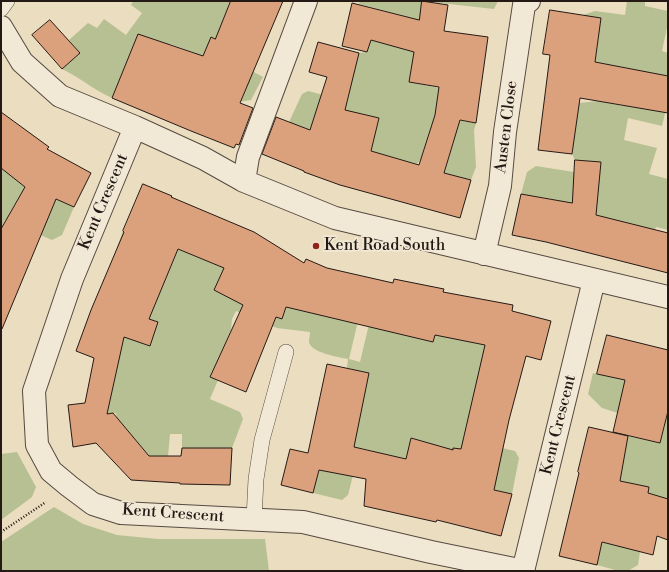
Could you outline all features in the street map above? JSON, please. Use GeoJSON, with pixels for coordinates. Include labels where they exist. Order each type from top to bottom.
{"type":"FeatureCollection","features":[{"type":"Feature","properties":{"kind":"street"},"geometry":{"type":"LineString","coordinates":[[244,181],[248,157],[306,1]]}},
{"type":"Feature","properties":{"kind":"street","name":"Austen Close"},"geometry":{"type":"LineString","coordinates":[[484,254],[500,186],[505,132],[524,5],[529,1]]}},
{"type":"Feature","properties":{"kind":"street"},"geometry":{"type":"LineString","coordinates":[[1,27],[22,62],[60,96],[203,158],[244,181],[335,218],[668,297]]}},
{"type":"Feature","properties":{"kind":"street","name":"Kent Crescent"},"geometry":{"type":"LineString","coordinates":[[134,127],[72,279],[34,391],[37,445],[51,471],[93,504],[121,513],[303,522],[431,552],[524,571],[594,280]]}},
{"type":"Feature","properties":{"kind":"lane"},"geometry":{"type":"LineString","coordinates":[[1,9],[7,1]]}},
{"type":"Feature","properties":{"kind":"lane"},"geometry":{"type":"LineString","coordinates":[[254,519],[256,479],[262,440],[286,352]]}},
{"type":"Feature","properties":{"kind":"path"},"geometry":{"type":"LineString","coordinates":[[1,532],[51,498]]}},
{"type":"Feature","properties":{"kind":"green space"},"geometry":{"type":"Polygon","coordinates":[[[133,1],[231,1],[223,20],[238,27],[234,61],[263,77],[251,100],[207,107],[186,80],[195,53],[170,44],[163,61],[132,50],[112,98],[62,69],[80,53],[69,40],[88,23],[97,28],[104,19],[126,35],[142,13],[131,5],[133,1]]]}},
{"type":"Feature","properties":{"kind":"green space"},"geometry":{"type":"Polygon","coordinates":[[[360,1],[422,1],[444,31],[447,32],[411,69],[410,82],[439,88],[435,117],[476,123],[474,130],[476,167],[471,180],[444,173],[454,141],[429,133],[421,159],[417,164],[371,151],[379,118],[354,112],[321,123],[304,172],[299,169],[289,122],[302,94],[308,91],[347,101],[356,53],[367,52],[371,38],[411,18],[359,4],[360,1]]]}},
{"type":"Feature","properties":{"kind":"green space"},"geometry":{"type":"Polygon","coordinates":[[[422,1],[498,1],[494,9],[422,1]]]}},
{"type":"Feature","properties":{"kind":"green space"},"geometry":{"type":"Polygon","coordinates":[[[627,1],[645,1],[645,6],[668,11],[668,23],[662,51],[668,53],[668,101],[662,126],[628,118],[624,140],[657,148],[649,174],[668,179],[668,230],[656,227],[653,235],[579,211],[552,199],[521,194],[527,172],[536,166],[574,172],[600,174],[601,162],[575,160],[572,154],[579,103],[598,101],[624,106],[631,69],[595,62],[599,35],[581,32],[583,15],[595,11],[625,15],[627,1]]]}},
{"type":"Feature","properties":{"kind":"green space"},"geometry":{"type":"Polygon","coordinates":[[[1,168],[26,186],[9,214],[21,220],[50,196],[74,207],[62,235],[52,240],[5,220],[1,229],[1,168]]]}},
{"type":"Feature","properties":{"kind":"green space"},"geometry":{"type":"Polygon","coordinates":[[[123,231],[152,245],[141,270],[165,280],[178,249],[222,267],[225,261],[239,265],[271,280],[259,311],[282,319],[293,289],[320,300],[322,295],[330,299],[326,316],[355,323],[359,306],[385,313],[383,322],[408,328],[407,335],[433,341],[437,326],[463,331],[461,340],[504,349],[501,372],[497,387],[516,392],[515,397],[476,387],[463,439],[515,451],[519,458],[512,494],[486,488],[482,506],[467,502],[479,454],[453,448],[445,485],[416,474],[424,442],[411,438],[403,475],[370,465],[373,451],[360,448],[348,495],[342,500],[313,493],[323,456],[326,456],[331,436],[354,440],[369,373],[347,368],[348,359],[326,354],[315,349],[309,342],[310,332],[277,328],[236,311],[232,319],[231,330],[210,377],[218,380],[210,399],[240,412],[243,419],[232,448],[182,448],[182,434],[170,434],[168,456],[149,456],[132,436],[123,443],[119,438],[116,413],[98,415],[96,401],[100,390],[112,392],[117,369],[109,368],[121,335],[150,346],[158,322],[130,312],[141,279],[110,266],[123,231]],[[223,270],[214,290],[226,296],[234,275],[223,270]],[[359,317],[349,359],[360,362],[370,320],[359,317]]]}},
{"type":"Feature","properties":{"kind":"green space"},"geometry":{"type":"Polygon","coordinates":[[[593,373],[625,380],[619,407],[668,391],[668,499],[666,498],[642,539],[638,565],[628,571],[619,571],[597,565],[605,530],[646,499],[649,487],[618,481],[628,436],[660,443],[665,426],[602,408],[588,394],[593,373]]]}},
{"type":"Feature","properties":{"kind":"green space"},"geometry":{"type":"Polygon","coordinates":[[[17,452],[36,487],[32,497],[1,520],[1,454],[17,452]]]}},
{"type":"Feature","properties":{"kind":"green space"},"geometry":{"type":"Polygon","coordinates":[[[54,507],[83,524],[117,535],[158,539],[265,539],[269,571],[1,571],[1,542],[54,507]]]}},
{"type":"Feature","properties":{"kind":"building"},"geometry":{"type":"Polygon","coordinates":[[[231,1],[283,1],[240,103],[253,108],[239,145],[236,144],[234,148],[112,98],[138,34],[203,56],[211,37],[215,39],[231,1]]]}},
{"type":"Feature","properties":{"kind":"building"},"geometry":{"type":"Polygon","coordinates":[[[422,1],[448,5],[444,31],[488,37],[476,123],[460,120],[444,173],[471,180],[460,218],[340,185],[304,172],[262,154],[276,117],[310,130],[327,77],[309,72],[318,42],[359,53],[345,110],[379,118],[371,151],[419,165],[435,115],[439,87],[409,82],[414,52],[371,40],[367,52],[342,46],[352,3],[419,20],[422,1]]]}},
{"type":"Feature","properties":{"kind":"building"},"geometry":{"type":"Polygon","coordinates":[[[550,10],[601,18],[595,62],[668,76],[668,113],[580,98],[572,154],[538,150],[550,55],[543,54],[550,10]]]}},
{"type":"Feature","properties":{"kind":"building"},"geometry":{"type":"Polygon","coordinates":[[[50,20],[80,53],[62,69],[32,35],[50,20]]]}},
{"type":"Feature","properties":{"kind":"building"},"geometry":{"type":"Polygon","coordinates":[[[1,112],[49,147],[47,149],[91,173],[74,207],[56,199],[2,329],[1,229],[25,187],[1,168],[1,112]]]}},
{"type":"Feature","properties":{"kind":"building"},"geometry":{"type":"Polygon","coordinates":[[[575,160],[601,162],[596,215],[668,233],[668,273],[546,242],[512,235],[521,194],[572,203],[575,160]]]}},
{"type":"Feature","properties":{"kind":"building"},"geometry":{"type":"Polygon","coordinates":[[[143,184],[254,232],[304,263],[306,259],[327,268],[393,283],[394,279],[444,289],[443,292],[513,305],[512,311],[551,321],[541,360],[526,356],[509,420],[494,490],[512,494],[501,536],[437,520],[436,522],[364,506],[366,479],[319,470],[313,493],[281,485],[290,449],[308,453],[327,364],[369,373],[354,447],[406,459],[411,438],[453,450],[453,448],[461,449],[485,345],[435,335],[433,342],[286,307],[282,319],[276,317],[246,392],[210,377],[243,305],[214,290],[224,268],[178,249],[149,319],[158,322],[150,346],[124,337],[107,414],[113,413],[149,456],[181,456],[182,448],[232,448],[230,485],[180,484],[131,480],[96,443],[73,447],[68,405],[85,403],[94,358],[76,351],[91,310],[143,184]]]}},
{"type":"Feature","properties":{"kind":"building"},"geometry":{"type":"Polygon","coordinates":[[[607,335],[668,350],[668,411],[660,443],[613,432],[625,380],[597,374],[607,335]]]}},
{"type":"Feature","properties":{"kind":"building"},"geometry":{"type":"Polygon","coordinates":[[[589,427],[628,436],[620,481],[649,487],[648,493],[668,499],[668,540],[657,536],[653,555],[602,542],[597,565],[559,556],[589,427]]]}},
{"type":"Feature","properties":{"kind":"place","name":"Kent Road South"},"geometry":{"type":"Point","coordinates":[316,246]}}]}
